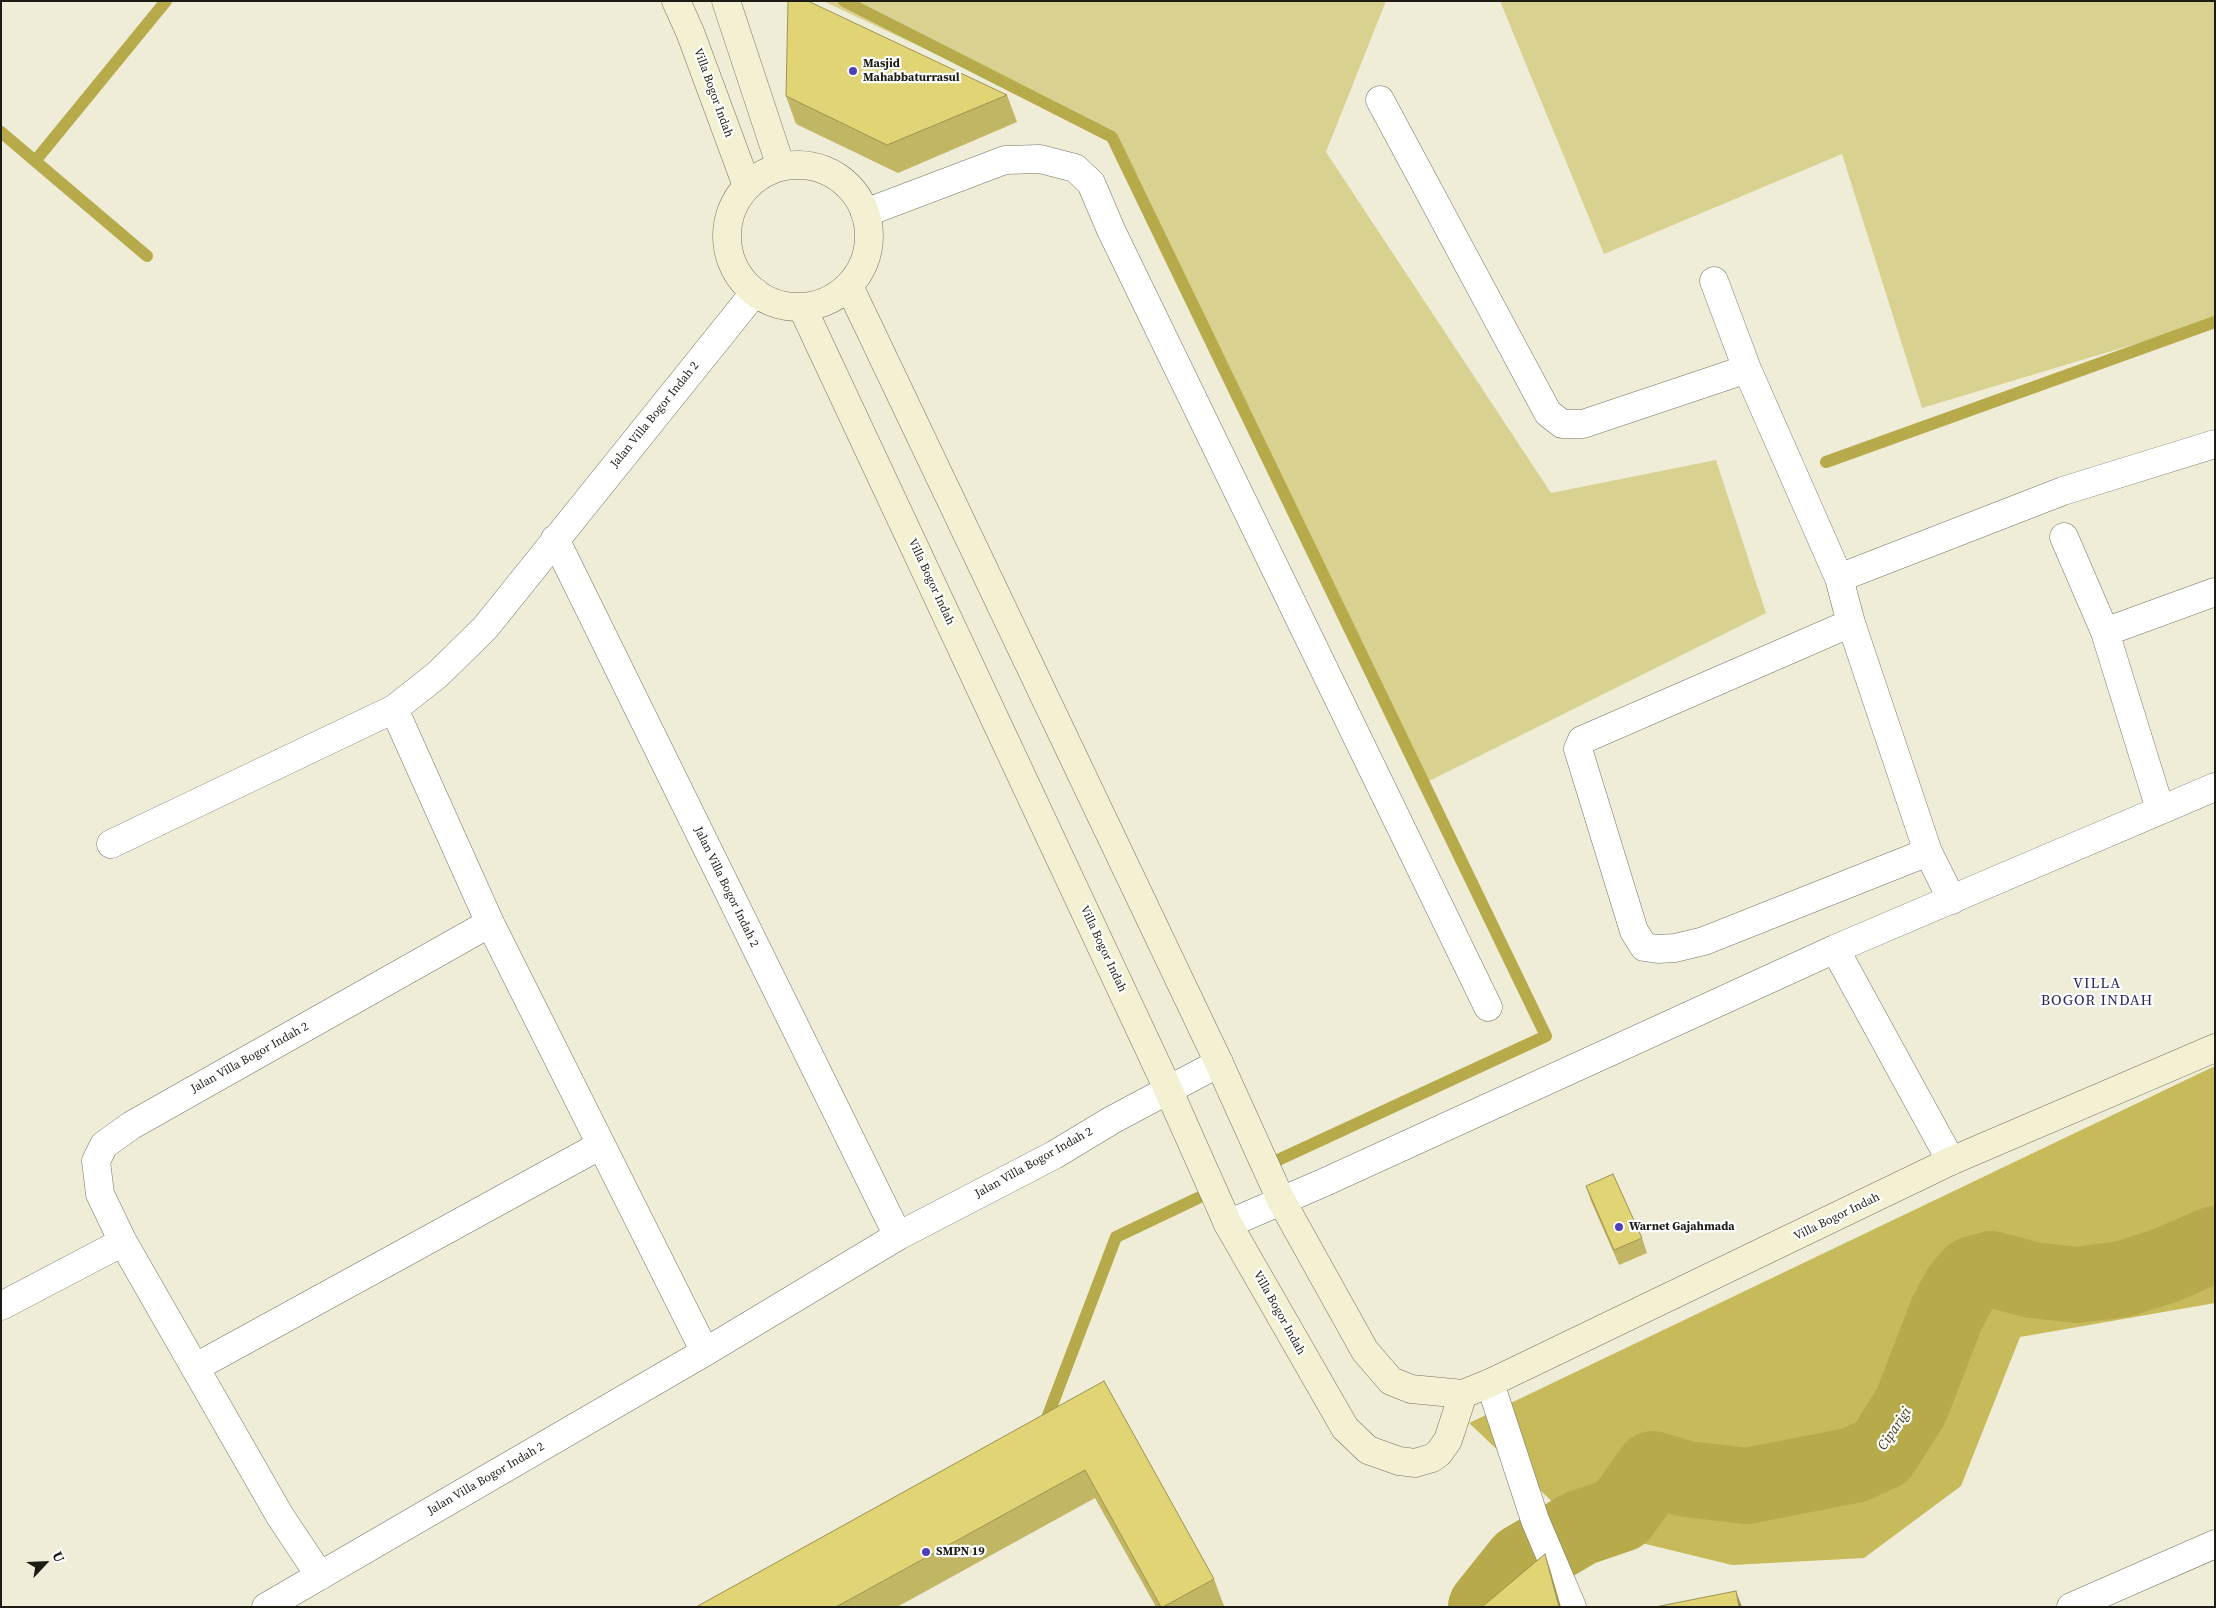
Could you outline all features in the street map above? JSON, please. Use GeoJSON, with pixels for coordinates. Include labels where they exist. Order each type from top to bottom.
{"type":"FeatureCollection","features":[{"type":"Feature","properties":{"kind":"street","name":"Villa Bogor Indah"},"geometry":{"type":"LineString","coordinates":[[676,1],[690,32],[747,186]]}},
{"type":"Feature","properties":{"kind":"street"},"geometry":{"type":"LineString","coordinates":[[690,32],[728,8],[781,167]]}},
{"type":"Feature","properties":{"kind":"street"},"geometry":{"type":"LineString","coordinates":[[1380,100],[1548,412],[1562,424],[1583,424],[1747,369]]}},
{"type":"Feature","properties":{"kind":"street"},"geometry":{"type":"LineString","coordinates":[[865,213],[1004,160],[1040,159],[1075,168],[1091,183],[1115,239],[1488,1007]]}},
{"type":"Feature","properties":{"kind":"street"},"geometry":{"type":"LineString","coordinates":[[798,165],[816,167],[832,174],[846,184],[857,197],[865,213],[869,232],[867,251],[861,270],[849,286],[835,297],[819,304],[802,307],[786,306],[769,301],[755,292],[738,272],[732,260],[727,241],[729,221],[736,202],[747,186],[763,174],[781,167],[798,165]]}},
{"type":"Feature","properties":{"kind":"street"},"geometry":{"type":"LineString","coordinates":[[1714,282],[1747,369],[1839,578],[1851,623],[1928,852],[1952,900]]}},
{"type":"Feature","properties":{"kind":"street","name":"Villa Bogor Indah"},"geometry":{"type":"LineString","coordinates":[[849,286],[1219,1063],[1281,1200],[1365,1351],[1391,1381],[1411,1389],[1463,1394],[1490,1384],[1951,1162],[2215,1048]]}},
{"type":"Feature","properties":{"kind":"street","name":"Jalan Villa Bogor Indah 2"},"geometry":{"type":"LineString","coordinates":[[111,844],[394,709],[437,675],[485,628],[755,292]]}},
{"type":"Feature","properties":{"kind":"street","name":"Villa Bogor Indah"},"geometry":{"type":"LineString","coordinates":[[802,307],[1168,1089],[1228,1224],[1345,1428],[1368,1450],[1399,1461],[1414,1463],[1432,1458],[1439,1453],[1448,1440],[1463,1394]]}},
{"type":"Feature","properties":{"kind":"street"},"geometry":{"type":"LineString","coordinates":[[1839,578],[2062,491],[2215,444]]}},
{"type":"Feature","properties":{"kind":"street"},"geometry":{"type":"LineString","coordinates":[[2064,537],[2105,632],[2160,809]]}},
{"type":"Feature","properties":{"kind":"street","name":"Jalan Villa Bogor Indah 2"},"geometry":{"type":"LineString","coordinates":[[555,539],[898,1236]]}},
{"type":"Feature","properties":{"kind":"street"},"geometry":{"type":"LineString","coordinates":[[2105,632],[2215,592]]}},
{"type":"Feature","properties":{"kind":"street"},"geometry":{"type":"LineString","coordinates":[[1851,623],[1582,740],[1578,749],[1634,931],[1644,947],[1658,949],[1674,948],[1704,941],[1928,852]]}},
{"type":"Feature","properties":{"kind":"street"},"geometry":{"type":"LineString","coordinates":[[394,709],[490,924],[705,1352]]}},
{"type":"Feature","properties":{"kind":"street"},"geometry":{"type":"LineString","coordinates":[[1228,1224],[1325,1182],[1835,949],[2215,787]]}},
{"type":"Feature","properties":{"kind":"street","name":"Jalan Villa Bogor Indah 2"},"geometry":{"type":"LineString","coordinates":[[320,1576],[280,1516],[123,1242],[100,1194],[96,1161],[104,1145],[132,1125],[490,924]]}},
{"type":"Feature","properties":{"kind":"street"},"geometry":{"type":"LineString","coordinates":[[1835,949],[1951,1162]]}},
{"type":"Feature","properties":{"kind":"street","name":"Jalan Villa Bogor Indah 2"},"geometry":{"type":"LineString","coordinates":[[266,1607],[705,1352],[898,1236],[1054,1155],[1168,1089],[1219,1063]]}},
{"type":"Feature","properties":{"kind":"street"},"geometry":{"type":"LineString","coordinates":[[196,1367],[600,1145]]}},
{"type":"Feature","properties":{"kind":"street"},"geometry":{"type":"LineString","coordinates":[[1,1306],[123,1242]]}},
{"type":"Feature","properties":{"kind":"street"},"geometry":{"type":"LineString","coordinates":[[1490,1384],[1535,1520],[1572,1607]]}},
{"type":"Feature","properties":{"kind":"street"},"geometry":{"type":"LineString","coordinates":[[2071,1607],[2215,1544]]}},
{"type":"Feature","properties":{"kind":"shaded area"},"geometry":{"type":"Polygon","coordinates":[[[823,1],[1386,1],[1326,152],[1551,493],[1716,460],[1766,613],[1429,781],[1112,137],[823,1]]]}},
{"type":"Feature","properties":{"kind":"shaded area"},"geometry":{"type":"Polygon","coordinates":[[[1500,1],[2215,1],[2215,320],[1922,408],[1842,154],[1604,254],[1500,1]]]}},
{"type":"Feature","properties":{"kind":"shaded area"},"geometry":{"type":"Polygon","coordinates":[[[2215,1066],[2215,1303],[2020,1337],[1961,1486],[1864,1558],[1732,1565],[1580,1528],[1469,1423],[2215,1066]]]}},
{"type":"Feature","properties":{"kind":"building","name":"Masjid Mahabbaturrasul"},"geometry":{"type":"Polygon","coordinates":[[[788,1],[808,1],[1007,95],[887,145],[786,96],[788,1]]]}},
{"type":"Feature","properties":{"kind":"building","name":"Warnet Gajahmada"},"geometry":{"type":"Polygon","coordinates":[[[1613,1174],[1642,1238],[1614,1250],[1586,1186],[1613,1174]]]}},
{"type":"Feature","properties":{"kind":"building","name":"SMPN 19"},"geometry":{"type":"Polygon","coordinates":[[[1104,1381],[1214,1579],[1161,1607],[1085,1470],[836,1607],[696,1607],[1104,1381]]]}},
{"type":"Feature","properties":{"kind":"building"},"geometry":{"type":"Polygon","coordinates":[[[1545,1554],[1559,1607],[1482,1607],[1545,1554]]]}},
{"type":"Feature","properties":{"kind":"building"},"geometry":{"type":"Polygon","coordinates":[[[1736,1591],[1739,1607],[1655,1607],[1736,1591]]]}},
{"type":"Feature","properties":{"kind":"waterway"},"geometry":{"type":"LineString","coordinates":[[36,160],[166,1]]}},
{"type":"Feature","properties":{"kind":"waterway"},"geometry":{"type":"LineString","coordinates":[[844,1],[1112,137],[1546,1036],[1278,1160]]}},
{"type":"Feature","properties":{"kind":"waterway"},"geometry":{"type":"LineString","coordinates":[[1,132],[147,256]]}},
{"type":"Feature","properties":{"kind":"waterway"},"geometry":{"type":"LineString","coordinates":[[1826,462],[2215,322]]}},
{"type":"Feature","properties":{"kind":"waterway"},"geometry":{"type":"LineString","coordinates":[[1044,1426],[1116,1237],[1198,1198]]}},
{"type":"Feature","properties":{"kind":"waterway","name":"Ciparigi"},"geometry":{"type":"LineString","coordinates":[[1486,1607],[1522,1562],[1580,1528],[1621,1514],[1653,1469],[1686,1479],[1747,1486],[1854,1465],[1882,1452],[1911,1406],[1947,1313],[1961,1287],[1973,1274],[1991,1269],[2032,1280],[2077,1285],[2123,1279],[2164,1266],[2215,1244]]}},
{"type":"Feature","properties":{"kind":"place","name":"Masjid Mahabbaturrasul"},"geometry":{"type":"Point","coordinates":[853,71]}},
{"type":"Feature","properties":{"kind":"place","name":"Warnet Gajahmada"},"geometry":{"type":"Point","coordinates":[1619,1227]}},
{"type":"Feature","properties":{"kind":"place","name":"SMPN 19"},"geometry":{"type":"Point","coordinates":[926,1552]}},
{"type":"Feature","properties":{"kind":"district","name":"VILLA BOGOR INDAH"},"geometry":{"type":"Point","coordinates":[2097,992]}}]}
